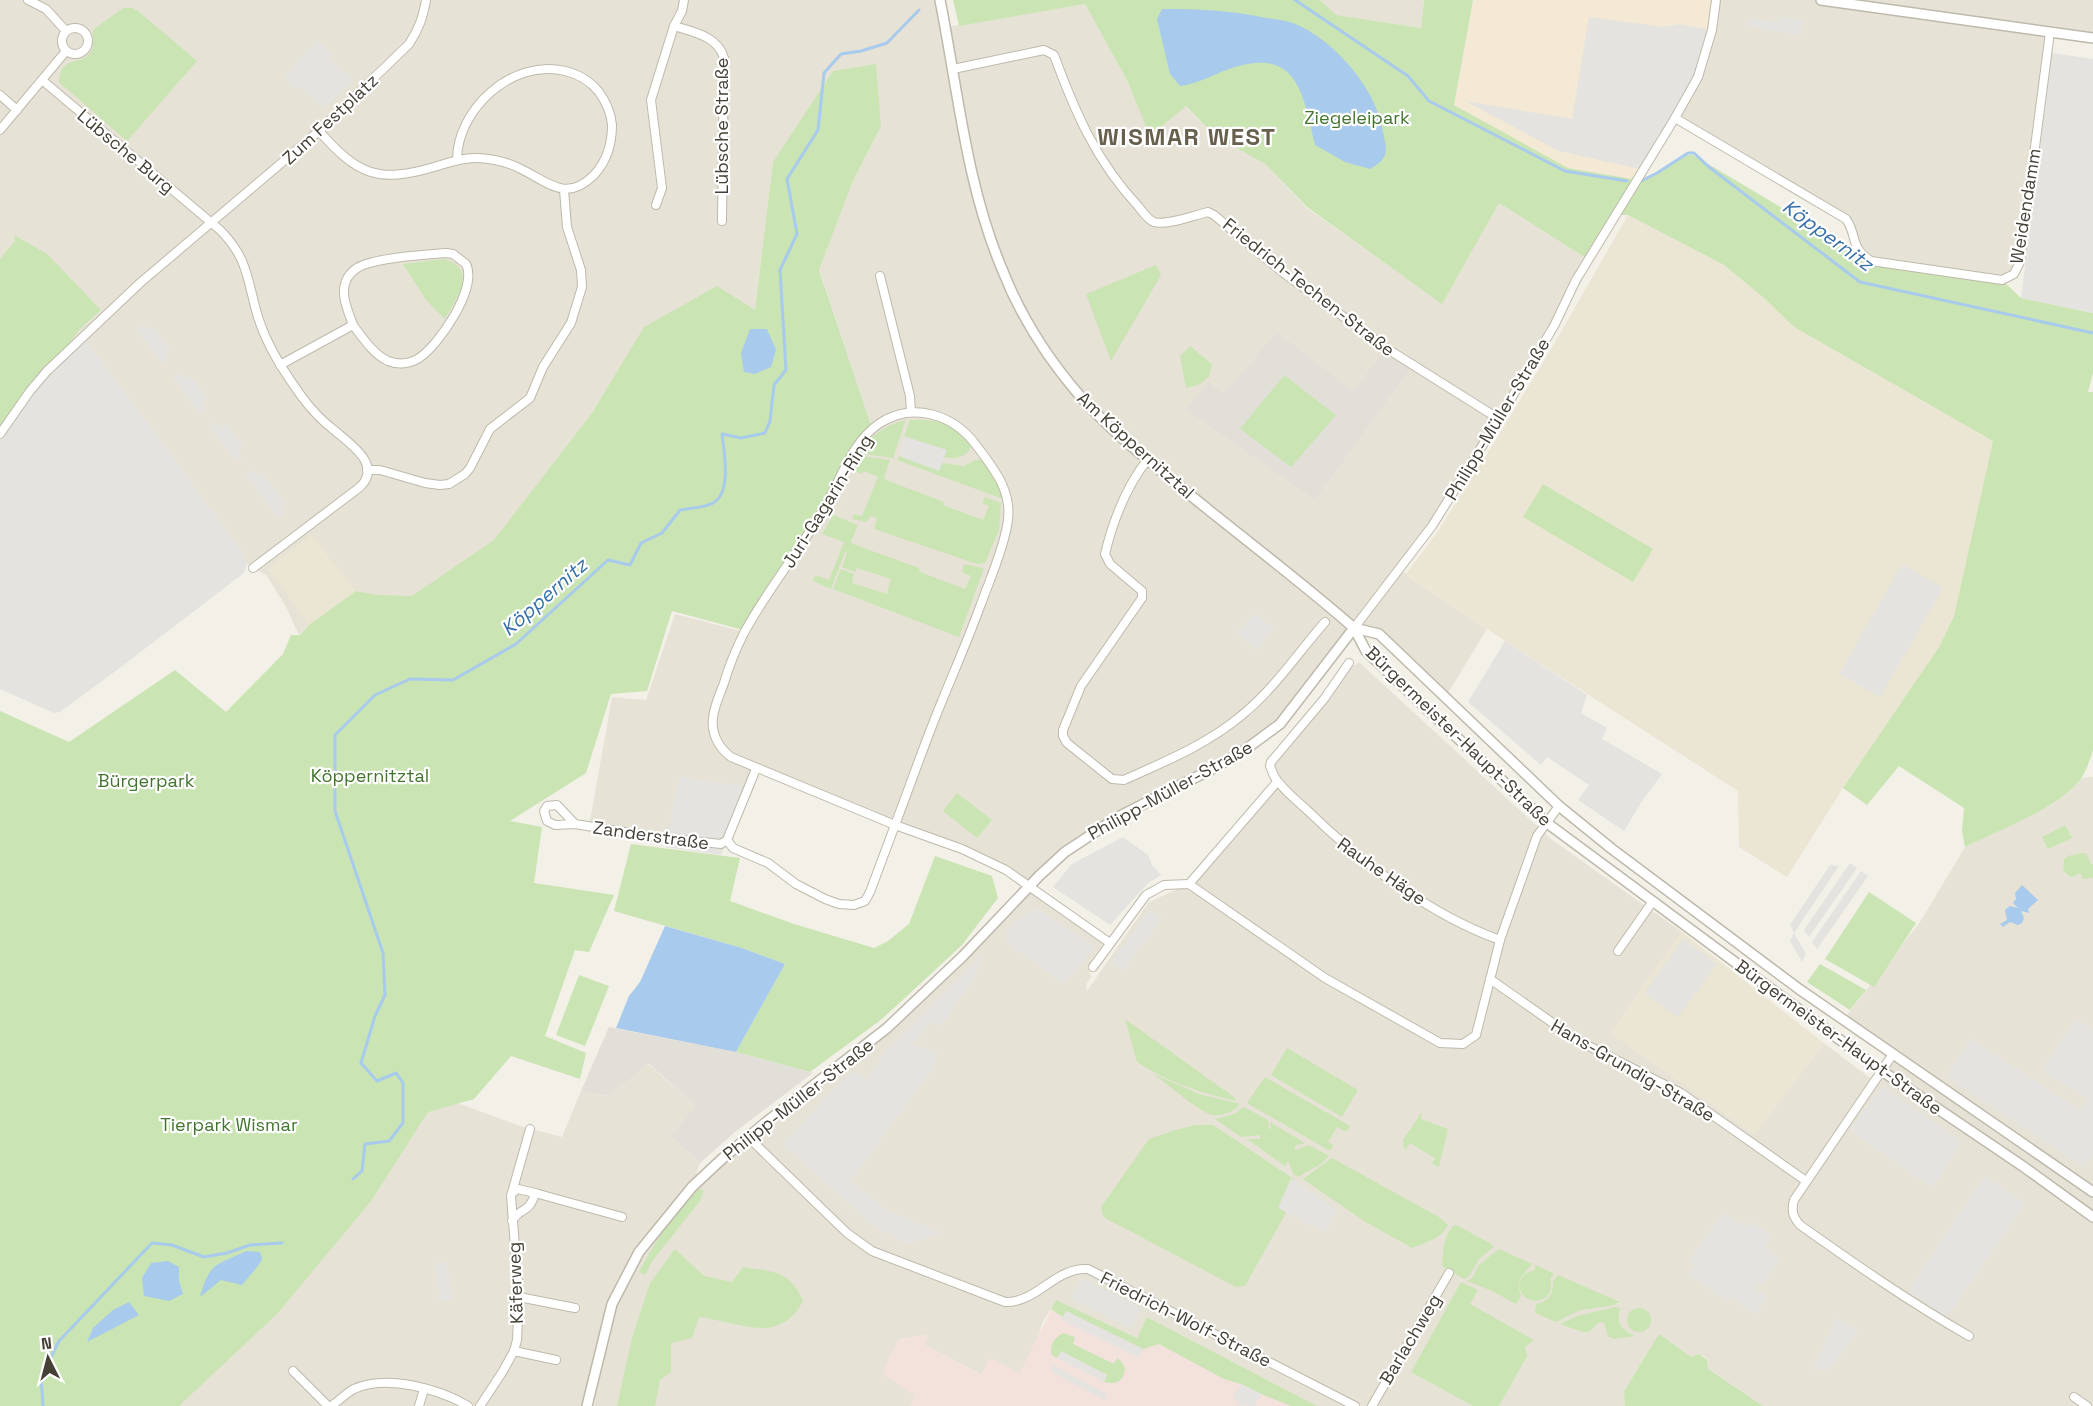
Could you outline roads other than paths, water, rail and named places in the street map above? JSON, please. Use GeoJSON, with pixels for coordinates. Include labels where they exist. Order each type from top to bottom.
{"type":"FeatureCollection","features":[{"type":"Feature","properties":{"kind":"street"},"geometry":{"type":"LineString","coordinates":[[28,0],[46,9],[66,31]]}},
{"type":"Feature","properties":{"kind":"street","name":"Zum Festplatz"},"geometry":{"type":"LineString","coordinates":[[0,434],[47,371],[140,283],[319,131],[410,44],[423,18],[426,0]]}},
{"type":"Feature","properties":{"kind":"street"},"geometry":{"type":"LineString","coordinates":[[656,205],[662,188],[651,100],[684,0]]}},
{"type":"Feature","properties":{"kind":"street","name":"Am Köppernitztal"},"geometry":{"type":"LineString","coordinates":[[940,0],[979,199],[992,243],[1010,288],[1046,351],[1070,384],[1113,429],[1354,628]]}},
{"type":"Feature","properties":{"kind":"street","name":"Philipp-Müller-Straße"},"geometry":{"type":"LineString","coordinates":[[586,1406],[612,1304],[639,1252],[693,1187],[748,1137],[887,1028],[963,956],[1065,852],[1100,828],[1214,768],[1280,724],[1432,526],[1499,419],[1554,326],[1576,280],[1698,77],[1712,30],[1716,0]]}},
{"type":"Feature","properties":{"kind":"street"},"geometry":{"type":"LineString","coordinates":[[1821,0],[2093,38]]}},
{"type":"Feature","properties":{"kind":"street","name":"Lübsche Straße"},"geometry":{"type":"LineString","coordinates":[[674,26],[708,38],[722,50],[724,58],[722,221]]}},
{"type":"Feature","properties":{"kind":"street"},"geometry":{"type":"LineString","coordinates":[[74,28],[82,30],[87,35],[88,43],[84,50],[77,54],[66,51],[62,40],[66,31],[74,28]]}},
{"type":"Feature","properties":{"kind":"street","name":"Weidendamm"},"geometry":{"type":"LineString","coordinates":[[1675,118],[1845,219],[1860,254],[1871,261],[2002,280],[2014,274],[2019,262],[2050,32]]}},
{"type":"Feature","properties":{"kind":"street","name":"Friedrich-Techen-Straße"},"geometry":{"type":"LineString","coordinates":[[953,69],[1044,50],[1054,55],[1091,145],[1126,194],[1152,221],[1161,223],[1208,212],[1214,215],[1281,271],[1386,348],[1499,419]]}},
{"type":"Feature","properties":{"kind":"street"},"geometry":{"type":"LineString","coordinates":[[0,130],[66,51]]}},
{"type":"Feature","properties":{"kind":"street"},"geometry":{"type":"LineString","coordinates":[[319,131],[350,162],[372,173],[386,176],[404,175],[457,160],[476,158],[503,162],[564,190],[581,184],[597,171],[608,153],[612,124],[604,99],[589,82],[574,74],[553,69],[520,74],[502,84],[483,100],[470,116],[460,135],[457,160]]}},
{"type":"Feature","properties":{"kind":"street","name":"Lübsche Burg"},"geometry":{"type":"LineString","coordinates":[[42,80],[211,222]]}},
{"type":"Feature","properties":{"kind":"street"},"geometry":{"type":"LineString","coordinates":[[0,95],[17,110]]}},
{"type":"Feature","properties":{"kind":"street"},"geometry":{"type":"LineString","coordinates":[[367,470],[403,476],[425,483],[449,484],[470,468],[490,429],[530,398],[547,360],[571,323],[582,287],[581,270],[567,227],[564,190]]}},
{"type":"Feature","properties":{"kind":"street"},"geometry":{"type":"LineString","coordinates":[[211,222],[232,242],[243,260],[258,316],[280,365],[308,405],[366,461],[365,482],[360,487],[254,568]]}},
{"type":"Feature","properties":{"kind":"street"},"geometry":{"type":"LineString","coordinates":[[446,253],[453,254],[469,269],[466,293],[448,326],[419,358],[409,363],[390,362],[380,357],[353,325],[344,295],[344,287],[356,268],[383,261],[446,253]]}},
{"type":"Feature","properties":{"kind":"street"},"geometry":{"type":"LineString","coordinates":[[880,276],[910,396],[911,412]]}},
{"type":"Feature","properties":{"kind":"street"},"geometry":{"type":"LineString","coordinates":[[280,365],[353,325]]}},
{"type":"Feature","properties":{"kind":"street","name":"Juri-Gagarin-Ring"},"geometry":{"type":"LineString","coordinates":[[895,825],[980,606],[1003,541],[1009,513],[1001,480],[962,429],[943,418],[911,412],[891,417],[872,428],[863,437],[823,511],[745,632],[734,655],[715,709],[714,733],[724,752],[738,762],[895,825],[988,861],[1110,943]]}},
{"type":"Feature","properties":{"kind":"street"},"geometry":{"type":"LineString","coordinates":[[1148,460],[1138,473],[1114,522],[1105,554],[1110,564],[1142,591],[1142,598],[1081,686],[1063,730],[1067,743],[1112,779],[1124,780],[1214,736],[1236,720],[1268,690],[1323,624]]}},
{"type":"Feature","properties":{"kind":"street","name":"Bürgermeister-Haupt-Straße"},"geometry":{"type":"LineString","coordinates":[[1354,628],[1379,634],[1559,806],[1612,849],[1799,989],[2093,1192]]}},
{"type":"Feature","properties":{"kind":"street","name":"Bürgermeister-Haupt-Straße"},"geometry":{"type":"LineString","coordinates":[[1354,628],[1366,651],[1547,822],[1882,1071],[2024,1167],[2093,1217]]}},
{"type":"Feature","properties":{"kind":"street","name":"Philipp-Müller-Straße"},"geometry":{"type":"LineString","coordinates":[[1277,782],[1270,766],[1271,762],[1324,699],[1349,663]]}},
{"type":"Feature","properties":{"kind":"street","name":"Zanderstraße"},"geometry":{"type":"LineString","coordinates":[[575,824],[722,844],[727,840],[756,769]]}},
{"type":"Feature","properties":{"kind":"street"},"geometry":{"type":"LineString","coordinates":[[1189,884],[1277,782]]}},
{"type":"Feature","properties":{"kind":"street","name":"Rauhe Häge"},"geometry":{"type":"LineString","coordinates":[[1277,782],[1336,838],[1413,896],[1478,932],[1500,940]]}},
{"type":"Feature","properties":{"kind":"street"},"geometry":{"type":"LineString","coordinates":[[1094,968],[1138,903],[1151,891],[1164,885],[1189,884],[1324,978],[1440,1044],[1463,1044],[1476,1035],[1500,940],[1537,836],[1559,806]]}},
{"type":"Feature","properties":{"kind":"street","name":"Zanderstraße"},"geometry":{"type":"LineString","coordinates":[[727,840],[733,848],[768,863],[796,884],[839,904],[854,905],[865,901],[870,892],[895,825]]}},
{"type":"Feature","properties":{"kind":"street"},"geometry":{"type":"LineString","coordinates":[[1618,951],[1653,901]]}},
{"type":"Feature","properties":{"kind":"street","name":"Hans-Grundig-Straße"},"geometry":{"type":"LineString","coordinates":[[1490,979],[1577,1040],[1681,1094],[1806,1181]]}},
{"type":"Feature","properties":{"kind":"street"},"geometry":{"type":"LineString","coordinates":[[1893,1054],[1794,1200],[1792,1207],[1794,1217],[1800,1225],[1936,1317],[1969,1336]]}},
{"type":"Feature","properties":{"kind":"street","name":"Käferweg"},"geometry":{"type":"LineString","coordinates":[[480,1406],[514,1351],[517,1340],[519,1297],[512,1221],[512,1192],[530,1129]]}},
{"type":"Feature","properties":{"kind":"street","name":"Friedrich-Wolf-Straße"},"geometry":{"type":"LineString","coordinates":[[748,1137],[847,1233],[872,1251],[1005,1302],[1026,1298],[1064,1273],[1079,1268],[1088,1269],[1355,1406]]}},
{"type":"Feature","properties":{"kind":"street"},"geometry":{"type":"LineString","coordinates":[[512,1192],[518,1189],[622,1217]]}},
{"type":"Feature","properties":{"kind":"street","name":"Käferweg"},"geometry":{"type":"LineString","coordinates":[[512,1221],[531,1205],[535,1193]]}},
{"type":"Feature","properties":{"kind":"street","name":"Barlachweg"},"geometry":{"type":"LineString","coordinates":[[1372,1406],[1449,1274]]}},
{"type":"Feature","properties":{"kind":"street"},"geometry":{"type":"LineString","coordinates":[[519,1297],[575,1308]]}},
{"type":"Feature","properties":{"kind":"street"},"geometry":{"type":"LineString","coordinates":[[514,1351],[556,1360]]}},
{"type":"Feature","properties":{"kind":"street"},"geometry":{"type":"LineString","coordinates":[[293,1371],[329,1406],[354,1389],[374,1384],[394,1383],[424,1389],[468,1406]]}},
{"type":"Feature","properties":{"kind":"street"},"geometry":{"type":"LineString","coordinates":[[419,1406],[424,1389]]}},
{"type":"Feature","properties":{"kind":"street"},"geometry":{"type":"LineString","coordinates":[[2074,1397],[2087,1406]]}},
{"type":"Feature","properties":{"kind":"water"},"geometry":{"type":"Polygon","coordinates":[[[1162,9],[1227,12],[1283,20],[1308,30],[1336,52],[1361,80],[1377,111],[1385,141],[1385,156],[1370,169],[1345,162],[1315,145],[1306,108],[1293,78],[1283,69],[1269,63],[1252,63],[1180,86],[1170,74],[1157,19],[1162,9]]]}},
{"type":"Feature","properties":{"kind":"water"},"geometry":{"type":"Polygon","coordinates":[[[750,329],[767,329],[776,350],[771,367],[755,374],[744,372],[741,353],[750,329]]]}},
{"type":"Feature","properties":{"kind":"water"},"geometry":{"type":"Polygon","coordinates":[[[2022,885],[2038,900],[2028,909],[2029,913],[2021,911],[2024,918],[2022,923],[2018,925],[2010,922],[2003,927],[2000,924],[2007,920],[2005,910],[2010,906],[2018,908],[2013,903],[2016,899],[2015,893],[2022,885]]]}},
{"type":"Feature","properties":{"kind":"water"},"geometry":{"type":"Polygon","coordinates":[[[665,926],[742,948],[785,964],[736,1052],[616,1028],[629,996],[640,982],[665,926]]]}},
{"type":"Feature","properties":{"kind":"water"},"geometry":{"type":"Polygon","coordinates":[[[246,1251],[260,1252],[262,1259],[242,1285],[221,1280],[200,1297],[207,1277],[215,1266],[246,1251]]]}},
{"type":"Feature","properties":{"kind":"water"},"geometry":{"type":"Polygon","coordinates":[[[168,1261],[179,1267],[179,1281],[183,1294],[169,1301],[144,1296],[142,1278],[151,1263],[168,1261]]]}},
{"type":"Feature","properties":{"kind":"water"},"geometry":{"type":"Polygon","coordinates":[[[129,1302],[139,1315],[87,1342],[93,1328],[113,1310],[129,1302]]]}},
{"type":"Feature","properties":{"kind":"waterway","name":"Köppernitz"},"geometry":{"type":"LineString","coordinates":[[1295,0],[1408,76],[1429,101],[1565,171],[1627,181]]}},
{"type":"Feature","properties":{"kind":"waterway","name":"Köppernitz"},"geometry":{"type":"LineString","coordinates":[[353,1179],[362,1171],[365,1144],[389,1141],[403,1123],[403,1083],[396,1073],[377,1081],[361,1063],[375,1016],[385,995],[383,953],[335,811],[335,735],[375,695],[410,679],[453,680],[516,644],[608,560],[630,565],[641,543],[662,533],[680,510],[705,506],[719,498],[725,482],[722,434],[741,438],[765,433],[770,421],[774,385],[786,370],[780,270],[797,234],[787,179],[818,130],[824,73],[841,54],[887,43],[919,10]]}},
{"type":"Feature","properties":{"kind":"waterway","name":"Köppernitz"},"geometry":{"type":"LineString","coordinates":[[1639,182],[1688,153],[1694,153],[1709,167],[1860,282],[2093,333]]}},
{"type":"Feature","properties":{"kind":"waterway","name":"Köppernitz"},"geometry":{"type":"LineString","coordinates":[[43,1406],[41,1377],[59,1341],[152,1243],[172,1245],[204,1257],[227,1253],[250,1245],[282,1243]]}},
{"type":"Feature","properties":{"kind":"district","name":"WISMAR WEST"},"geometry":{"type":"Point","coordinates":[1187,136]}},
{"type":"Feature","properties":{"kind":"park label","name":"Ziegeleipark"},"geometry":{"type":"Point","coordinates":[1357,117]}},
{"type":"Feature","properties":{"kind":"park label","name":"Köppernitztal"},"geometry":{"type":"Point","coordinates":[370,775]}},
{"type":"Feature","properties":{"kind":"park label","name":"Bürgerpark"},"geometry":{"type":"Point","coordinates":[146,780]}},
{"type":"Feature","properties":{"kind":"park label","name":"Tierpark Wismar"},"geometry":{"type":"Point","coordinates":[229,1124]}}]}
